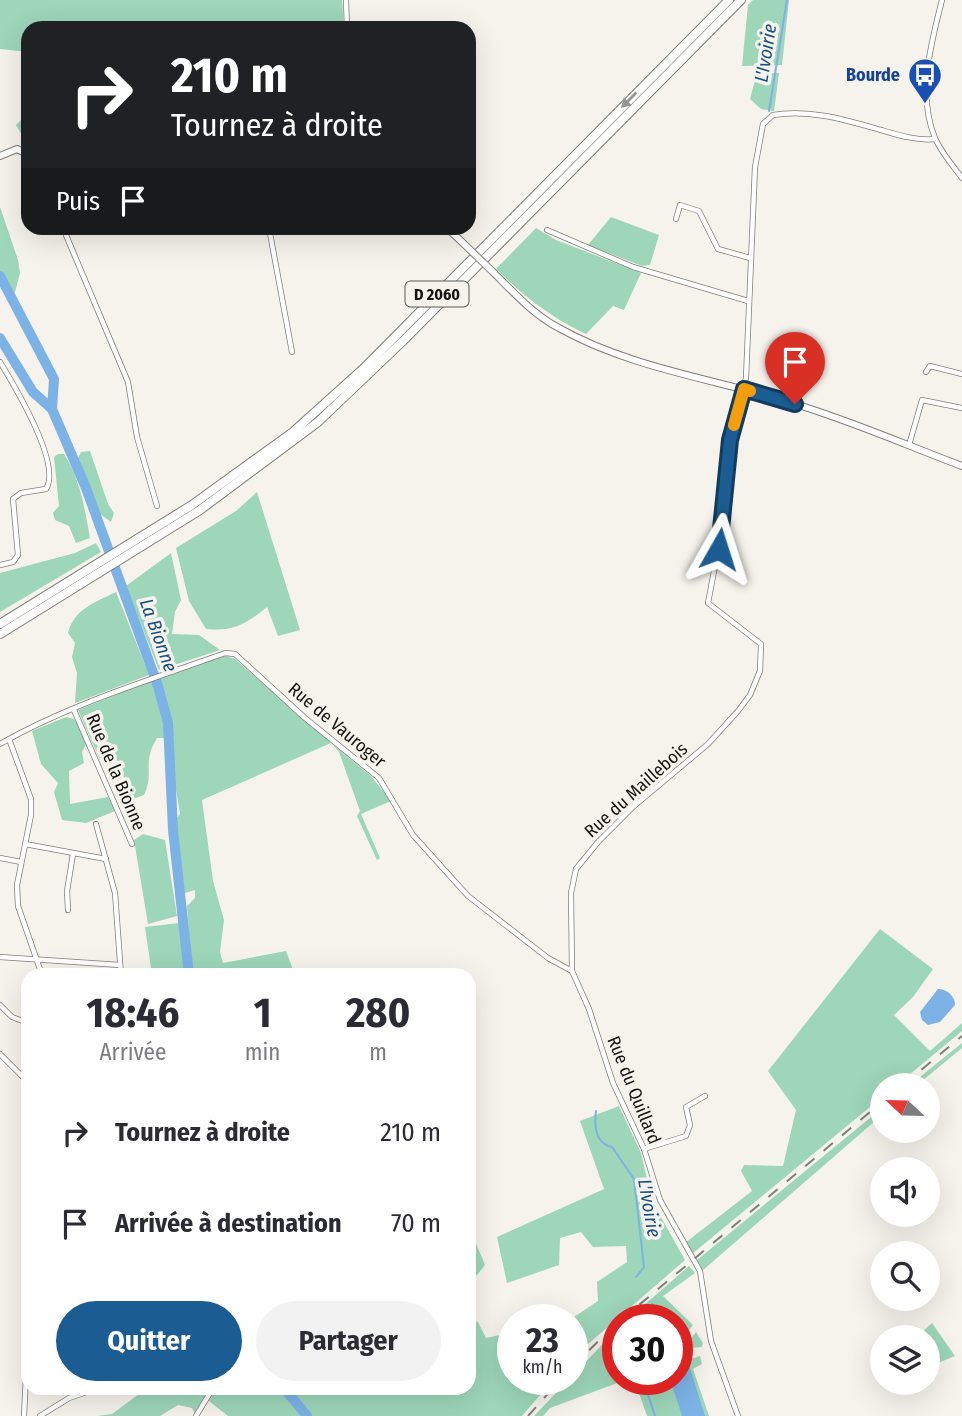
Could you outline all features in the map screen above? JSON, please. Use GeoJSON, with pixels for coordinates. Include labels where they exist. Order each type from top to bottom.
{"type":"FeatureCollection","features":[{"type":"Feature","properties":{"kind":"highway","name":"D 2060"},"geometry":{"type":"LineString","coordinates":[[117,556],[238,474],[327,402],[729,0]]}},
{"type":"Feature","properties":{"kind":"highway","name":"D 2060"},"geometry":{"type":"LineString","coordinates":[[0,634],[21,615],[234,487],[318,422],[395,349],[741,0]]}},
{"type":"Feature","properties":{"kind":"highway","name":"D 2060"},"geometry":{"type":"LineString","coordinates":[[0,624],[11,622]]}},
{"type":"Feature","properties":{"kind":"street"},"geometry":{"type":"LineString","coordinates":[[346,0],[347,21]]}},
{"type":"Feature","properties":{"kind":"street"},"geometry":{"type":"LineString","coordinates":[[942,0],[933,30],[928,71],[928,106],[935,139],[962,178]]}},
{"type":"Feature","properties":{"kind":"street"},"geometry":{"type":"LineString","coordinates":[[744,389],[758,148],[764,124],[774,115],[826,116],[911,137],[935,139]]}},
{"type":"Feature","properties":{"kind":"street"},"geometry":{"type":"LineString","coordinates":[[0,156],[21,153]]}},
{"type":"Feature","properties":{"kind":"street"},"geometry":{"type":"LineString","coordinates":[[676,219],[680,205],[699,211],[718,249],[750,258]]}},
{"type":"Feature","properties":{"kind":"street"},"geometry":{"type":"LineString","coordinates":[[547,230],[634,267],[748,301]]}},
{"type":"Feature","properties":{"kind":"street"},"geometry":{"type":"LineString","coordinates":[[66,235],[128,382],[137,437],[157,506]]}},
{"type":"Feature","properties":{"kind":"street"},"geometry":{"type":"LineString","coordinates":[[269,235],[292,352]]}},
{"type":"Feature","properties":{"kind":"street"},"geometry":{"type":"LineString","coordinates":[[454,235],[541,317],[559,329],[658,367],[795,404],[962,466]]}},
{"type":"Feature","properties":{"kind":"street"},"geometry":{"type":"LineString","coordinates":[[0,362],[34,426],[50,479],[46,489],[21,493],[13,499],[18,555],[13,562],[0,565]]}},
{"type":"Feature","properties":{"kind":"street"},"geometry":{"type":"LineString","coordinates":[[926,372],[930,366],[962,374]]}},
{"type":"Feature","properties":{"kind":"street","name":"Rue du Maillebois"},"geometry":{"type":"LineString","coordinates":[[572,971],[571,893],[576,869],[634,806],[708,744],[750,695],[760,671],[761,644],[708,603],[721,534],[730,440],[744,389]]}},
{"type":"Feature","properties":{"kind":"street"},"geometry":{"type":"LineString","coordinates":[[909,446],[922,400],[962,408]]}},
{"type":"Feature","properties":{"kind":"street","name":"Rue de Vauroger"},"geometry":{"type":"LineString","coordinates":[[74,710],[150,679],[225,653],[235,654],[305,718],[379,778],[413,835],[468,896],[548,958],[572,971]]}},
{"type":"Feature","properties":{"kind":"street"},"geometry":{"type":"LineString","coordinates":[[0,744],[74,710]]}},
{"type":"Feature","properties":{"kind":"street","name":"Rue de la Bionne"},"geometry":{"type":"LineString","coordinates":[[74,710],[132,845]]}},
{"type":"Feature","properties":{"kind":"street"},"geometry":{"type":"LineString","coordinates":[[9,739],[31,799],[21,862],[18,906],[40,968]]}},
{"type":"Feature","properties":{"kind":"street"},"geometry":{"type":"LineString","coordinates":[[96,824],[115,893],[120,968]]}},
{"type":"Feature","properties":{"kind":"street"},"geometry":{"type":"LineString","coordinates":[[25,844],[106,859]]}},
{"type":"Feature","properties":{"kind":"street"},"geometry":{"type":"LineString","coordinates":[[68,910],[67,891],[73,854]]}},
{"type":"Feature","properties":{"kind":"street"},"geometry":{"type":"LineString","coordinates":[[0,858],[21,862]]}},
{"type":"Feature","properties":{"kind":"street"},"geometry":{"type":"LineString","coordinates":[[0,957],[120,965]]}},
{"type":"Feature","properties":{"kind":"street","name":"Rue du Quillard"},"geometry":{"type":"LineString","coordinates":[[572,971],[589,1009],[613,1083],[644,1149],[660,1200],[700,1271],[711,1341],[738,1416]]}},
{"type":"Feature","properties":{"kind":"street"},"geometry":{"type":"LineString","coordinates":[[0,1005],[12,1017],[21,1020]]}},
{"type":"Feature","properties":{"kind":"street"},"geometry":{"type":"LineString","coordinates":[[0,1054],[21,1075]]}},
{"type":"Feature","properties":{"kind":"street"},"geometry":{"type":"LineString","coordinates":[[644,1149],[686,1136],[690,1125],[686,1107],[705,1096]]}},
{"type":"Feature","properties":{"kind":"street"},"geometry":{"type":"LineString","coordinates":[[24,1416],[25,1395]]}},
{"type":"Feature","properties":{"kind":"street"},"geometry":{"type":"LineString","coordinates":[[40,1416],[74,1395]]}},
{"type":"Feature","properties":{"kind":"street"},"geometry":{"type":"LineString","coordinates":[[196,1416],[209,1395]]}},
{"type":"Feature","properties":{"kind":"green space"},"geometry":{"type":"Polygon","coordinates":[[[0,0],[342,0],[344,21],[21,21],[21,51],[0,49],[0,0]]]}},
{"type":"Feature","properties":{"kind":"green space"},"geometry":{"type":"Polygon","coordinates":[[[753,0],[789,0],[782,65],[742,66],[748,5],[753,0]]]}},
{"type":"Feature","properties":{"kind":"green space"},"geometry":{"type":"Polygon","coordinates":[[[757,73],[779,73],[774,111],[761,109],[750,99],[757,73]]]}},
{"type":"Feature","properties":{"kind":"green space"},"geometry":{"type":"Polygon","coordinates":[[[21,120],[21,134],[16,125],[21,120]]]}},
{"type":"Feature","properties":{"kind":"green space"},"geometry":{"type":"Polygon","coordinates":[[[0,207],[18,260],[20,273],[15,292],[4,291],[0,285],[0,207]]]}},
{"type":"Feature","properties":{"kind":"green space"},"geometry":{"type":"Polygon","coordinates":[[[611,217],[659,235],[650,265],[642,266],[588,245],[611,217]]]}},
{"type":"Feature","properties":{"kind":"green space"},"geometry":{"type":"Polygon","coordinates":[[[536,228],[556,240],[641,273],[624,310],[613,306],[586,334],[549,313],[506,279],[496,269],[536,228]]]}},
{"type":"Feature","properties":{"kind":"green space"},"geometry":{"type":"Polygon","coordinates":[[[90,451],[108,504],[114,513],[111,522],[100,514],[78,458],[81,452],[90,451]]]}},
{"type":"Feature","properties":{"kind":"green space"},"geometry":{"type":"Polygon","coordinates":[[[64,454],[70,463],[86,516],[90,538],[76,543],[69,526],[55,520],[53,513],[59,506],[54,457],[64,454]]]}},
{"type":"Feature","properties":{"kind":"green space"},"geometry":{"type":"Polygon","coordinates":[[[257,492],[300,630],[278,636],[267,607],[239,626],[206,629],[189,601],[176,548],[236,511],[257,492]]]}},
{"type":"Feature","properties":{"kind":"green space"},"geometry":{"type":"Polygon","coordinates":[[[96,543],[101,552],[0,612],[0,573],[75,553],[96,543]]]}},
{"type":"Feature","properties":{"kind":"green space"},"geometry":{"type":"Polygon","coordinates":[[[171,553],[181,600],[175,612],[172,634],[199,635],[220,650],[159,670],[126,586],[171,553]]]}},
{"type":"Feature","properties":{"kind":"green space"},"geometry":{"type":"Polygon","coordinates":[[[116,592],[149,675],[75,703],[77,673],[72,657],[75,643],[68,633],[81,612],[116,592]]]}},
{"type":"Feature","properties":{"kind":"green space"},"geometry":{"type":"Polygon","coordinates":[[[219,653],[235,659],[331,743],[202,800],[213,881],[224,920],[220,952],[223,963],[286,951],[292,968],[191,968],[187,906],[195,898],[195,890],[182,894],[174,822],[180,814],[158,679],[219,653]]]}},
{"type":"Feature","properties":{"kind":"green space"},"geometry":{"type":"Polygon","coordinates":[[[153,680],[165,738],[157,738],[152,747],[144,795],[133,799],[116,758],[100,760],[78,710],[153,680]]]}},
{"type":"Feature","properties":{"kind":"green space"},"geometry":{"type":"Polygon","coordinates":[[[66,717],[74,719],[88,741],[82,752],[84,763],[69,771],[70,804],[108,797],[115,811],[86,823],[62,820],[54,792],[58,783],[41,764],[32,731],[66,717]]]}},
{"type":"Feature","properties":{"kind":"green space"},"geometry":{"type":"Polygon","coordinates":[[[332,744],[371,776],[391,801],[361,814],[380,858],[377,860],[357,816],[360,811],[339,752],[332,744]]]}},
{"type":"Feature","properties":{"kind":"green space"},"geometry":{"type":"Polygon","coordinates":[[[143,834],[165,840],[177,916],[148,924],[134,840],[143,834]]]}},
{"type":"Feature","properties":{"kind":"green space"},"geometry":{"type":"Polygon","coordinates":[[[179,923],[185,968],[151,968],[145,927],[179,923]]]}},
{"type":"Feature","properties":{"kind":"green space"},"geometry":{"type":"Polygon","coordinates":[[[880,929],[933,969],[913,997],[894,1015],[930,1051],[962,1023],[962,1031],[911,1073],[870,1073],[870,1107],[692,1254],[685,1243],[752,1191],[741,1171],[744,1165],[783,1166],[796,1110],[768,1071],[880,929]]]}},
{"type":"Feature","properties":{"kind":"green space"},"geometry":{"type":"Polygon","coordinates":[[[962,1043],[962,1048],[932,1073],[925,1073],[962,1043]]]}},
{"type":"Feature","properties":{"kind":"green space"},"geometry":{"type":"Polygon","coordinates":[[[619,1106],[641,1153],[652,1201],[685,1260],[634,1304],[602,1304],[602,1332],[588,1344],[588,1308],[598,1301],[597,1282],[627,1262],[626,1246],[593,1247],[581,1232],[560,1238],[559,1265],[507,1283],[497,1237],[604,1189],[580,1121],[619,1106]]]}},
{"type":"Feature","properties":{"kind":"green space"},"geometry":{"type":"Polygon","coordinates":[[[870,1118],[870,1125],[703,1270],[697,1260],[870,1118]]]}},
{"type":"Feature","properties":{"kind":"green space"},"geometry":{"type":"Polygon","coordinates":[[[476,1244],[485,1265],[476,1276],[476,1244]]]}},
{"type":"Feature","properties":{"kind":"green space"},"geometry":{"type":"Polygon","coordinates":[[[689,1266],[695,1273],[663,1296],[671,1304],[645,1304],[689,1266]]]}},
{"type":"Feature","properties":{"kind":"green space"},"geometry":{"type":"Polygon","coordinates":[[[476,1321],[486,1338],[497,1336],[497,1395],[540,1395],[522,1416],[228,1416],[205,1398],[195,1414],[192,1408],[178,1405],[160,1416],[97,1416],[112,1414],[138,1395],[476,1395],[476,1321]]]}},
{"type":"Feature","properties":{"kind":"green space"},"geometry":{"type":"Polygon","coordinates":[[[696,1332],[703,1343],[702,1347],[693,1348],[693,1336],[696,1332]]]}},
{"type":"Feature","properties":{"kind":"green space"},"geometry":{"type":"Polygon","coordinates":[[[940,1334],[955,1356],[940,1362],[940,1334]]]}},
{"type":"Feature","properties":{"kind":"green space"},"geometry":{"type":"Polygon","coordinates":[[[602,1345],[602,1389],[588,1394],[588,1359],[602,1345]]]}},
{"type":"Feature","properties":{"kind":"green space"},"geometry":{"type":"Polygon","coordinates":[[[700,1356],[702,1364],[693,1369],[693,1358],[700,1356]]]}},
{"type":"Feature","properties":{"kind":"green space"},"geometry":{"type":"Polygon","coordinates":[[[693,1369],[709,1416],[647,1416],[640,1395],[693,1395],[693,1369]]]}},
{"type":"Feature","properties":{"kind":"green space"},"geometry":{"type":"Polygon","coordinates":[[[554,1395],[585,1395],[550,1408],[543,1416],[534,1416],[554,1395]]]}},
{"type":"Feature","properties":{"kind":"water"},"geometry":{"type":"Polygon","coordinates":[[[938,989],[950,994],[955,1005],[940,1022],[928,1025],[922,1020],[920,1012],[938,989]]]}},
{"type":"Feature","properties":{"kind":"water"},"geometry":{"type":"Polygon","coordinates":[[[693,1378],[705,1416],[682,1416],[675,1395],[693,1395],[693,1378]]]}},
{"type":"Feature","properties":{"kind":"waterway","name":"L'Ivoirie"},"geometry":{"type":"LineString","coordinates":[[769,111],[787,0]]}},
{"type":"Feature","properties":{"kind":"waterway"},"geometry":{"type":"LineString","coordinates":[[0,276],[54,379],[52,409]]}},
{"type":"Feature","properties":{"kind":"waterway","name":"La Bionne"},"geometry":{"type":"LineString","coordinates":[[0,338],[33,392],[52,409],[86,488],[158,686],[168,723],[173,830],[188,968]]}},
{"type":"Feature","properties":{"kind":"waterway","name":"L'Ivoirie"},"geometry":{"type":"LineString","coordinates":[[596,1111],[595,1122],[599,1138],[612,1147],[634,1179],[644,1267],[636,1277]]}},
{"type":"Feature","properties":{"kind":"waterway","name":"La Bionne"},"geometry":{"type":"LineString","coordinates":[[290,1395],[307,1416]]}},
{"type":"Feature","properties":{"kind":"waterway","name":"L'Ivoirie"},"geometry":{"type":"LineString","coordinates":[[648,1395],[655,1416]]}},
{"type":"Feature","properties":{"kind":"railway"},"geometry":{"type":"LineString","coordinates":[[917,1073],[962,1036]]}},
{"type":"Feature","properties":{"kind":"railway"},"geometry":{"type":"LineString","coordinates":[[640,1304],[870,1112]]}},
{"type":"Feature","properties":{"kind":"railway"},"geometry":{"type":"LineString","coordinates":[[588,1351],[602,1338]]}},
{"type":"Feature","properties":{"kind":"railway"},"geometry":{"type":"LineString","coordinates":[[528,1416],[547,1395]]}},
{"type":"Feature","properties":{"kind":"slow traffic"},"geometry":{"type":"LineString","coordinates":[[734,425],[744,389],[750,391]]}},
{"type":"Feature","properties":{"kind":"place","name":"Bourde"},"geometry":{"type":"Point","coordinates":[925,105]}},
{"type":"Feature","properties":{"kind":"route"},"geometry":{"type":"LineString","coordinates":[[719,549],[730,440],[744,389],[795,404]]}}]}
